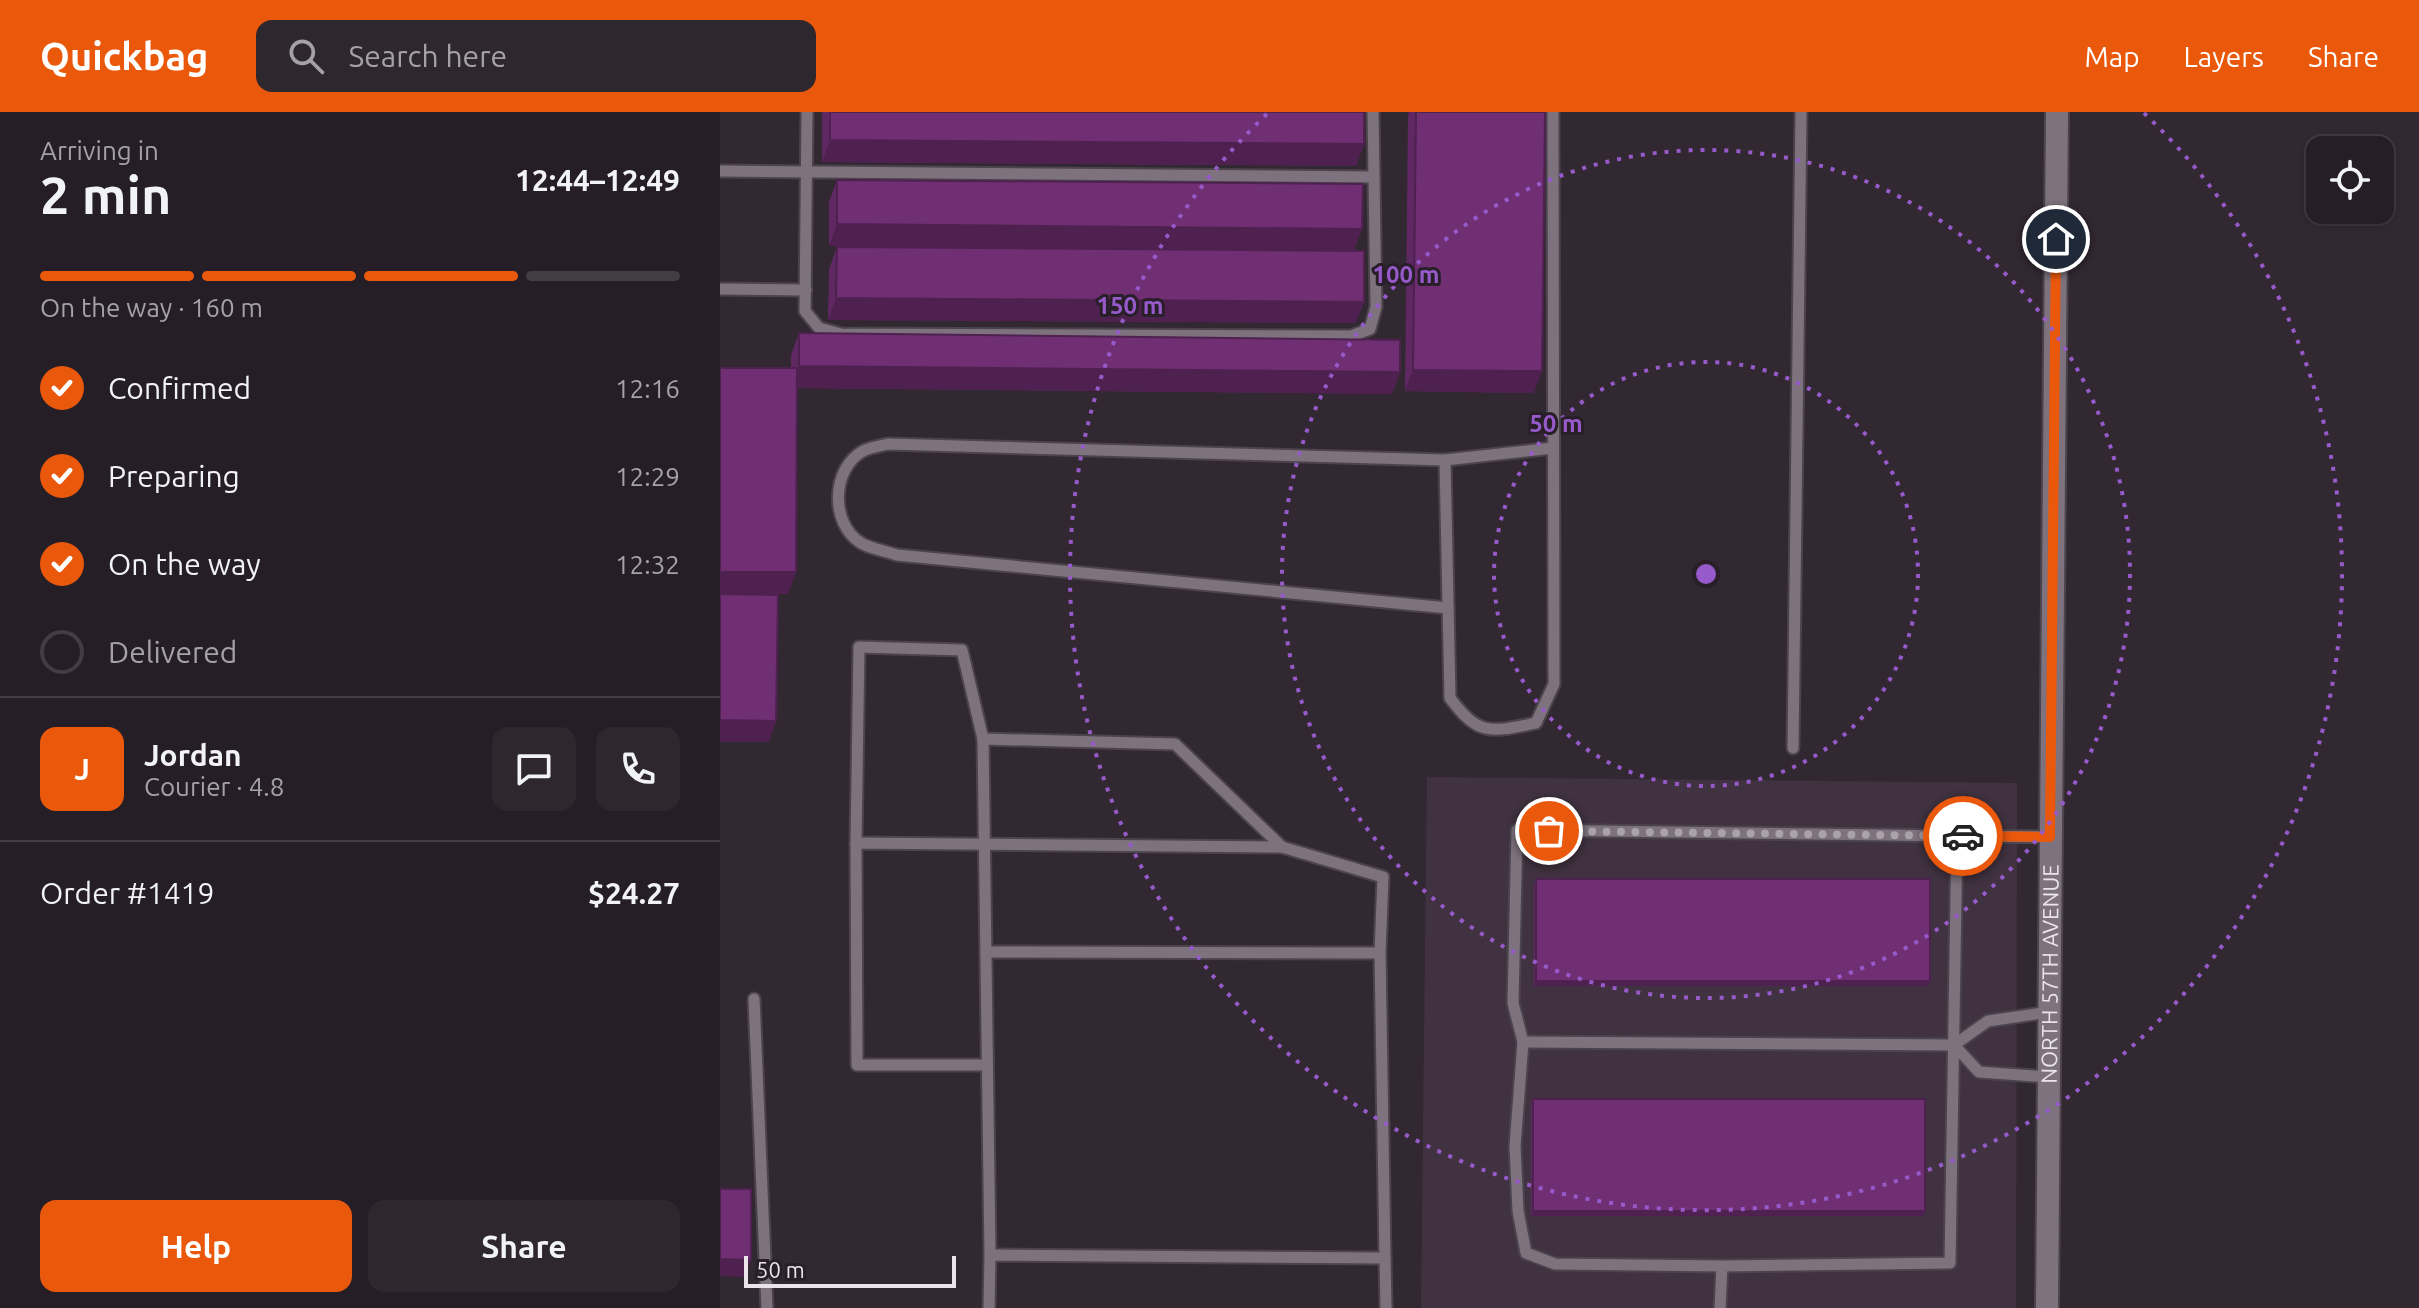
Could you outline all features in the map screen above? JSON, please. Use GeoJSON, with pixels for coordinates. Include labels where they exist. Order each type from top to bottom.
{"type":"FeatureCollection","features":[{"type":"Feature","properties":{"kind":"street","name":"NORTH 57TH AVENUE"},"geometry":{"type":"LineString","coordinates":[[2047,1308],[2057,112]]}},
{"type":"Feature","properties":{"kind":"lane"},"geometry":{"type":"LineString","coordinates":[[807,112],[805,311],[819,328],[841,334],[1351,336],[1370,329],[1376,307],[1373,112]]}},
{"type":"Feature","properties":{"kind":"lane"},"geometry":{"type":"LineString","coordinates":[[1445,460],[1450,698],[1469,723],[1499,731],[1536,723],[1554,684],[1553,112]]}},
{"type":"Feature","properties":{"kind":"lane"},"geometry":{"type":"LineString","coordinates":[[1793,748],[1801,112]]}},
{"type":"Feature","properties":{"kind":"lane"},"geometry":{"type":"LineString","coordinates":[[720,171],[1374,177]]}},
{"type":"Feature","properties":{"kind":"lane"},"geometry":{"type":"LineString","coordinates":[[720,289],[806,290]]}},
{"type":"Feature","properties":{"kind":"lane"},"geometry":{"type":"LineString","coordinates":[[1448,608],[897,555],[861,543],[843,523],[837,494],[844,471],[862,452],[888,444],[1445,460],[1553,448]]}},
{"type":"Feature","properties":{"kind":"lane"},"geometry":{"type":"LineString","coordinates":[[985,1065],[857,1065],[859,647],[962,650],[983,739],[989,1308]]}},
{"type":"Feature","properties":{"kind":"lane"},"geometry":{"type":"LineString","coordinates":[[983,739],[1175,744],[1282,847]]}},
{"type":"Feature","properties":{"kind":"lane"},"geometry":{"type":"LineString","coordinates":[[1957,836],[1950,1263],[1722,1266],[1555,1264],[1526,1253],[1518,1211],[1515,1146],[1523,1042],[1513,1003],[1517,830],[2050,837]]}},
{"type":"Feature","properties":{"kind":"lane"},"geometry":{"type":"LineString","coordinates":[[856,843],[984,847],[1282,847],[1383,877],[1380,953],[1386,1308]]}},
{"type":"Feature","properties":{"kind":"lane"},"geometry":{"type":"LineString","coordinates":[[986,952],[1380,953]]}},
{"type":"Feature","properties":{"kind":"lane"},"geometry":{"type":"LineString","coordinates":[[754,999],[767,1308]]}},
{"type":"Feature","properties":{"kind":"lane"},"geometry":{"type":"LineString","coordinates":[[1523,1042],[1954,1045],[1988,1021],[2049,1012]]}},
{"type":"Feature","properties":{"kind":"lane"},"geometry":{"type":"LineString","coordinates":[[1954,1045],[1979,1072],[2048,1077]]}},
{"type":"Feature","properties":{"kind":"lane"},"geometry":{"type":"LineString","coordinates":[[990,1255],[1385,1258]]}},
{"type":"Feature","properties":{"kind":"lane"},"geometry":{"type":"LineString","coordinates":[[1720,1308],[1722,1266]]}},
{"type":"Feature","properties":{"kind":"shaded area"},"geometry":{"type":"Polygon","coordinates":[[[1427,777],[2017,783],[2016,1308],[1421,1308],[1427,777]]]}},
{"type":"Feature","properties":{"kind":"building"},"geometry":{"type":"Polygon","coordinates":[[[830,112],[1364,112],[1364,144],[830,140],[830,112]]]}},
{"type":"Feature","properties":{"kind":"building"},"geometry":{"type":"Polygon","coordinates":[[[1416,112],[1545,112],[1542,371],[1413,370],[1416,112]]]}},
{"type":"Feature","properties":{"kind":"building"},"geometry":{"type":"Polygon","coordinates":[[[837,180],[1363,184],[1362,229],[837,224],[837,180]]]}},
{"type":"Feature","properties":{"kind":"building"},"geometry":{"type":"Polygon","coordinates":[[[837,247],[1364,251],[1364,302],[836,298],[837,247]]]}},
{"type":"Feature","properties":{"kind":"building"},"geometry":{"type":"Polygon","coordinates":[[[799,333],[1400,340],[1400,372],[799,366],[799,333]]]}},
{"type":"Feature","properties":{"kind":"building"},"geometry":{"type":"Polygon","coordinates":[[[720,368],[797,368],[796,572],[720,572],[720,368]]]}},
{"type":"Feature","properties":{"kind":"building"},"geometry":{"type":"Polygon","coordinates":[[[720,594],[778,595],[776,721],[720,720],[720,594]]]}},
{"type":"Feature","properties":{"kind":"building"},"geometry":{"type":"Polygon","coordinates":[[[1536,879],[1930,879],[1930,981],[1536,981],[1536,879]]]}},
{"type":"Feature","properties":{"kind":"building"},"geometry":{"type":"Polygon","coordinates":[[[1533,1099],[1925,1099],[1925,1211],[1533,1211],[1533,1099]]]}},
{"type":"Feature","properties":{"kind":"building"},"geometry":{"type":"Polygon","coordinates":[[[720,1189],[751,1189],[751,1260],[720,1259],[720,1189]]]}},
{"type":"Feature","properties":{"kind":"way so far"},"geometry":{"type":"LineString","coordinates":[[1549,831],[1963,836]]}},
{"type":"Feature","properties":{"kind":"route"},"geometry":{"type":"LineString","coordinates":[[1963,836],[2050,837],[2056,239]]}}]}
